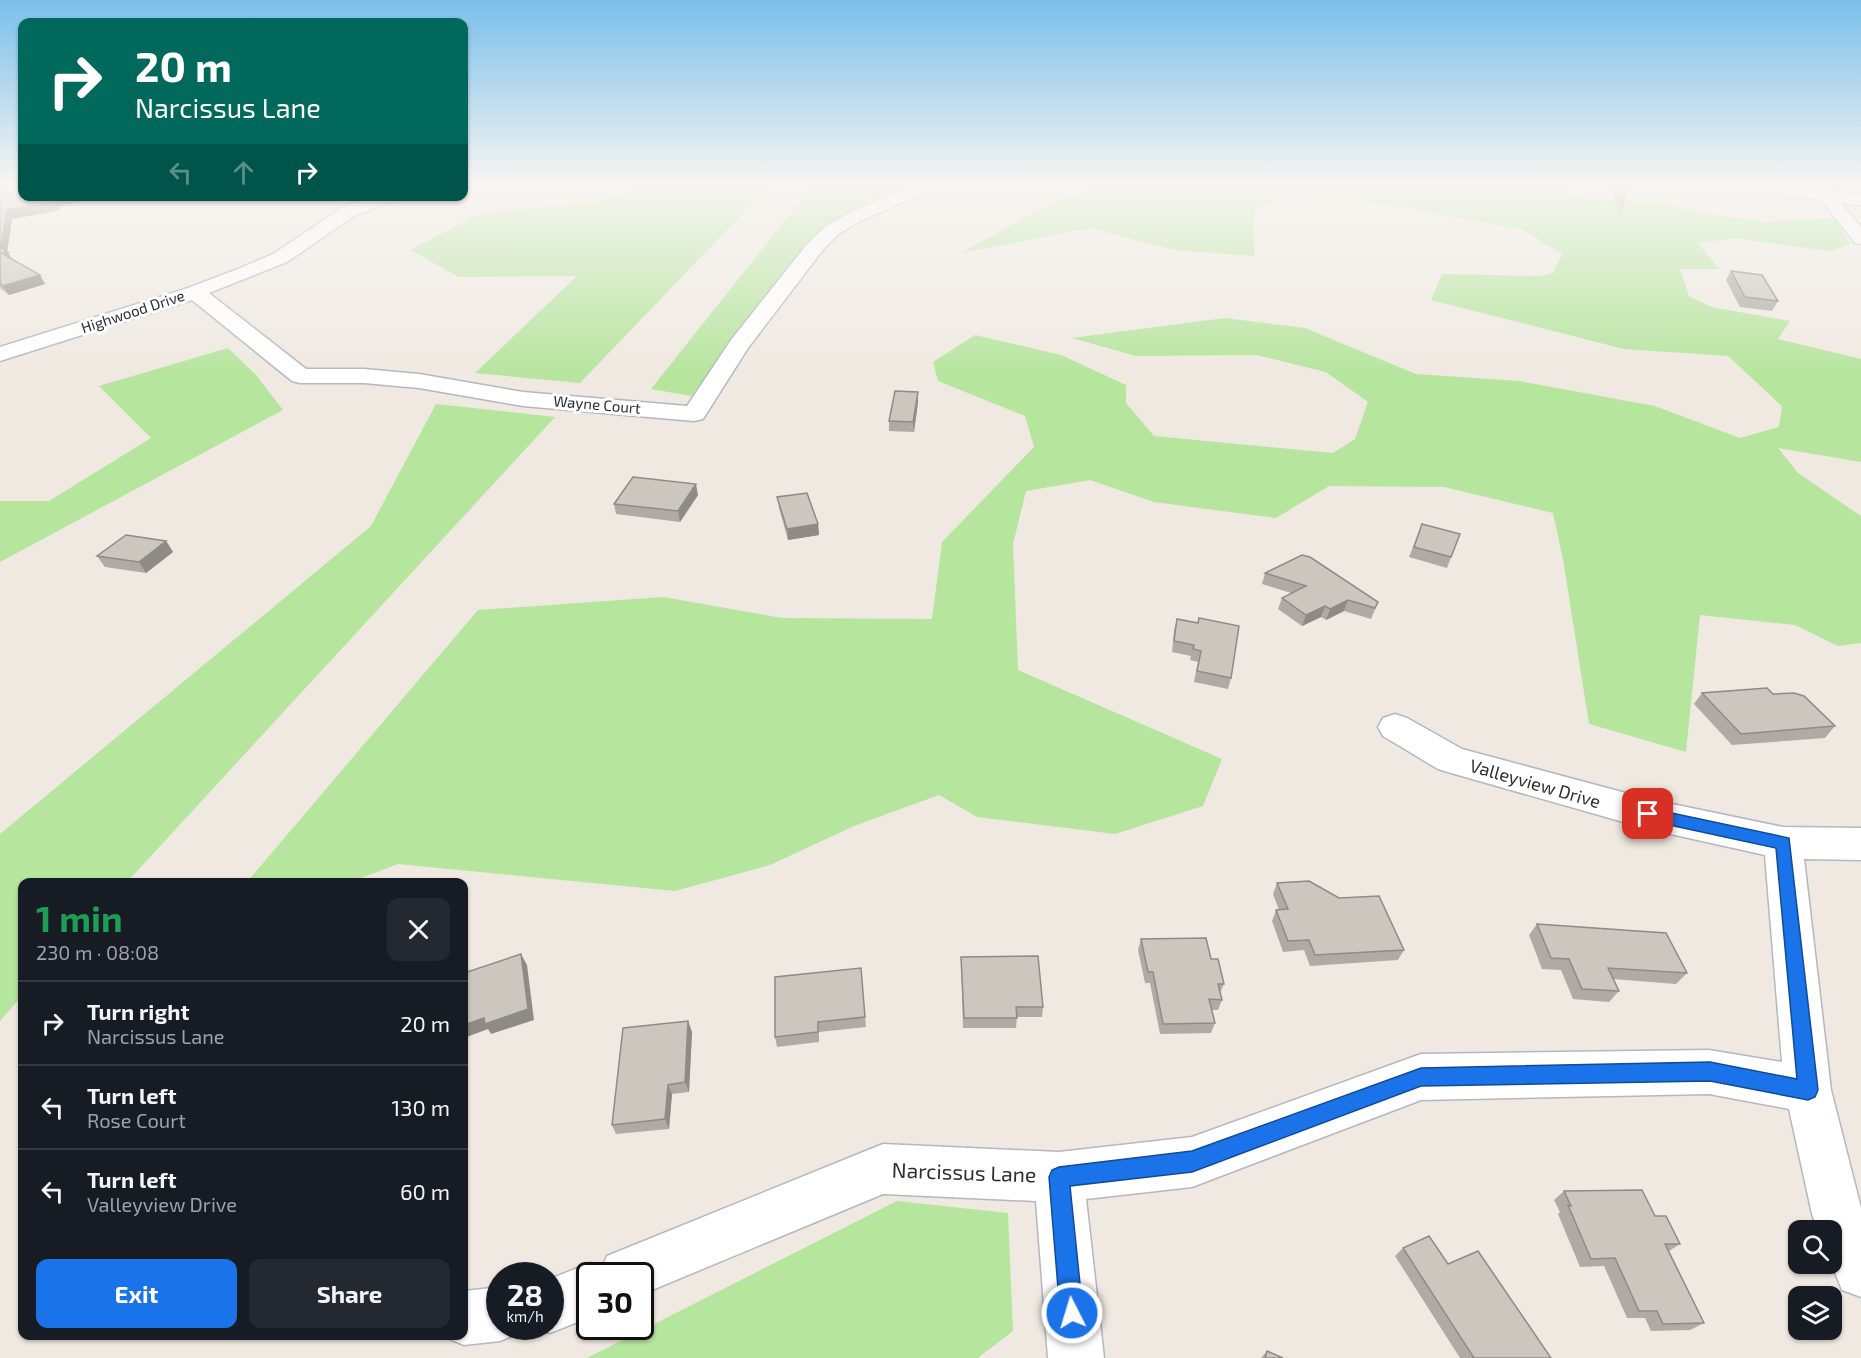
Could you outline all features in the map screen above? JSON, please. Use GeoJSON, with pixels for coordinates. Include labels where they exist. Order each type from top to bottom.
{"type":"FeatureCollection","features":[{"type":"Feature","properties":{"kind":"street","name":"Highwood Drive"},"geometry":{"type":"LineString","coordinates":[[0,354],[195,292],[280,258],[296,248]]}},
{"type":"Feature","properties":{"kind":"street","name":"Wayne Court"},"geometry":{"type":"LineString","coordinates":[[195,292],[300,376],[364,376],[419,381],[523,399],[694,414],[739,345],[814,248]]}},
{"type":"Feature","properties":{"kind":"street","name":"Valleyview Drive"},"geometry":{"type":"LineString","coordinates":[[1395,727],[1451,760],[1637,812],[1783,843],[1861,844]]}},
{"type":"Feature","properties":{"kind":"street"},"geometry":{"type":"LineString","coordinates":[[1783,843],[1808,1090],[1837,1214],[1861,1271]]}},
{"type":"Feature","properties":{"kind":"street","name":"Narcissus Lane"},"geometry":{"type":"LineString","coordinates":[[654,1263],[883,1169],[1059,1177],[1192,1162],[1421,1077],[1710,1072],[1808,1090]]}},
{"type":"Feature","properties":{"kind":"street"},"geometry":{"type":"LineString","coordinates":[[1059,1177],[1076,1358]]}},
{"type":"Feature","properties":{"kind":"street"},"geometry":{"type":"LineString","coordinates":[[468,1318],[486,1316]]}},
{"type":"Feature","properties":{"kind":"green space"},"geometry":{"type":"Polygon","coordinates":[[[709,248],[580,383],[475,373],[577,276],[459,277],[410,250],[709,248]]]}},
{"type":"Feature","properties":{"kind":"green space"},"geometry":{"type":"Polygon","coordinates":[[[763,248],[805,248],[691,396],[651,389],[763,248]]]}},
{"type":"Feature","properties":{"kind":"green space"},"geometry":{"type":"Polygon","coordinates":[[[969,248],[985,248],[961,253],[969,248]]]}},
{"type":"Feature","properties":{"kind":"green space"},"geometry":{"type":"Polygon","coordinates":[[[1168,248],[1255,248],[1255,256],[1168,248]]]}},
{"type":"Feature","properties":{"kind":"green space"},"geometry":{"type":"Polygon","coordinates":[[[1553,248],[1702,248],[1719,269],[1680,269],[1689,296],[1711,307],[1790,321],[1778,339],[1861,359],[1861,462],[1778,448],[1798,473],[1861,516],[1861,643],[1838,646],[1795,625],[1700,615],[1686,752],[1589,724],[1563,559],[1553,513],[1444,487],[1329,486],[1276,518],[1154,502],[1090,480],[1026,491],[1013,544],[1018,670],[1222,759],[1203,806],[1115,834],[977,817],[939,795],[854,826],[770,865],[675,891],[398,864],[361,878],[250,878],[478,610],[663,597],[782,618],[932,619],[942,542],[1034,447],[1025,416],[938,381],[933,362],[975,335],[1061,355],[1126,385],[1126,403],[1154,436],[1333,453],[1355,439],[1368,402],[1326,372],[1257,355],[1136,356],[1072,338],[1225,318],[1305,328],[1416,374],[1519,381],[1655,406],[1740,438],[1779,427],[1782,406],[1728,356],[1624,349],[1431,300],[1442,274],[1540,276],[1553,273],[1562,254],[1553,248]]]}},
{"type":"Feature","properties":{"kind":"green space"},"geometry":{"type":"Polygon","coordinates":[[[1810,248],[1837,248],[1829,251],[1810,248]]]}},
{"type":"Feature","properties":{"kind":"green space"},"geometry":{"type":"Polygon","coordinates":[[[228,348],[256,375],[283,410],[0,562],[0,501],[49,501],[151,438],[99,386],[228,348]]]}},
{"type":"Feature","properties":{"kind":"green space"},"geometry":{"type":"Polygon","coordinates":[[[436,404],[555,417],[131,878],[18,878],[18,1001],[0,1021],[0,834],[371,526],[436,404]]]}},
{"type":"Feature","properties":{"kind":"green space"},"geometry":{"type":"Polygon","coordinates":[[[897,1201],[1008,1213],[1013,1331],[978,1358],[587,1358],[623,1340],[654,1340],[654,1324],[897,1201]]]}},
{"type":"Feature","properties":{"kind":"building"},"geometry":{"type":"Polygon","coordinates":[[[0,248],[8,252],[1,253],[40,275],[3,286],[0,283],[0,248]]]}},
{"type":"Feature","properties":{"kind":"building"},"geometry":{"type":"Polygon","coordinates":[[[1731,271],[1762,275],[1778,301],[1745,297],[1731,271]]]}},
{"type":"Feature","properties":{"kind":"building"},"geometry":{"type":"Polygon","coordinates":[[[895,391],[918,392],[913,422],[889,421],[895,391]]]}},
{"type":"Feature","properties":{"kind":"building"},"geometry":{"type":"Polygon","coordinates":[[[633,477],[696,484],[678,511],[614,504],[633,477]]]}},
{"type":"Feature","properties":{"kind":"building"},"geometry":{"type":"Polygon","coordinates":[[[807,493],[818,524],[787,529],[777,497],[807,493]]]}},
{"type":"Feature","properties":{"kind":"building"},"geometry":{"type":"Polygon","coordinates":[[[1422,524],[1460,534],[1451,557],[1414,547],[1422,524]]]}},
{"type":"Feature","properties":{"kind":"building"},"geometry":{"type":"Polygon","coordinates":[[[126,535],[166,541],[139,562],[97,556],[126,535]]]}},
{"type":"Feature","properties":{"kind":"building"},"geometry":{"type":"Polygon","coordinates":[[[1302,555],[1310,557],[1378,602],[1375,608],[1348,600],[1330,609],[1325,606],[1306,615],[1282,598],[1306,586],[1265,573],[1302,555]]]}},
{"type":"Feature","properties":{"kind":"building"},"geometry":{"type":"Polygon","coordinates":[[[1199,618],[1239,626],[1231,678],[1197,671],[1201,651],[1193,649],[1194,645],[1174,641],[1177,619],[1198,623],[1199,618]]]}},
{"type":"Feature","properties":{"kind":"building"},"geometry":{"type":"Polygon","coordinates":[[[1767,688],[1773,694],[1794,693],[1804,696],[1835,726],[1741,734],[1702,693],[1767,688]]]}},
{"type":"Feature","properties":{"kind":"building"},"geometry":{"type":"Polygon","coordinates":[[[1309,881],[1339,898],[1379,896],[1404,950],[1315,955],[1309,940],[1288,941],[1276,910],[1288,909],[1277,883],[1309,881]]]}},
{"type":"Feature","properties":{"kind":"building"},"geometry":{"type":"Polygon","coordinates":[[[1537,924],[1666,933],[1687,973],[1608,968],[1619,991],[1582,989],[1569,959],[1551,958],[1537,924]]]}},
{"type":"Feature","properties":{"kind":"building"},"geometry":{"type":"Polygon","coordinates":[[[1206,938],[1211,959],[1218,959],[1224,984],[1218,984],[1222,1000],[1209,999],[1215,1023],[1163,1024],[1153,972],[1148,972],[1141,939],[1206,938]]]}},
{"type":"Feature","properties":{"kind":"building"},"geometry":{"type":"Polygon","coordinates":[[[521,954],[528,1009],[485,1024],[484,1018],[468,1024],[468,972],[521,954]]]}},
{"type":"Feature","properties":{"kind":"building"},"geometry":{"type":"Polygon","coordinates":[[[1038,956],[1043,1007],[1016,1007],[1017,1018],[964,1018],[961,957],[1038,956]]]}},
{"type":"Feature","properties":{"kind":"building"},"geometry":{"type":"Polygon","coordinates":[[[861,968],[865,1017],[818,1022],[818,1032],[775,1037],[775,977],[861,968]]]}},
{"type":"Feature","properties":{"kind":"building"},"geometry":{"type":"Polygon","coordinates":[[[688,1021],[685,1082],[668,1085],[665,1119],[612,1125],[623,1028],[688,1021]]]}},
{"type":"Feature","properties":{"kind":"building"},"geometry":{"type":"Polygon","coordinates":[[[1642,1190],[1655,1216],[1666,1216],[1680,1244],[1665,1244],[1704,1323],[1663,1324],[1657,1311],[1639,1311],[1615,1258],[1591,1259],[1564,1191],[1642,1190]]]}},
{"type":"Feature","properties":{"kind":"building"},"geometry":{"type":"Polygon","coordinates":[[[1429,1236],[1448,1264],[1478,1251],[1551,1358],[1474,1358],[1403,1248],[1429,1236]]]}},
{"type":"Feature","properties":{"kind":"building"},"geometry":{"type":"Polygon","coordinates":[[[1267,1351],[1283,1358],[1265,1358],[1267,1351]]]}},
{"type":"Feature","properties":{"kind":"route"},"geometry":{"type":"LineString","coordinates":[[1072,1313],[1059,1177],[1192,1162],[1421,1077],[1710,1072],[1808,1090],[1783,843],[1648,814]]}}]}
